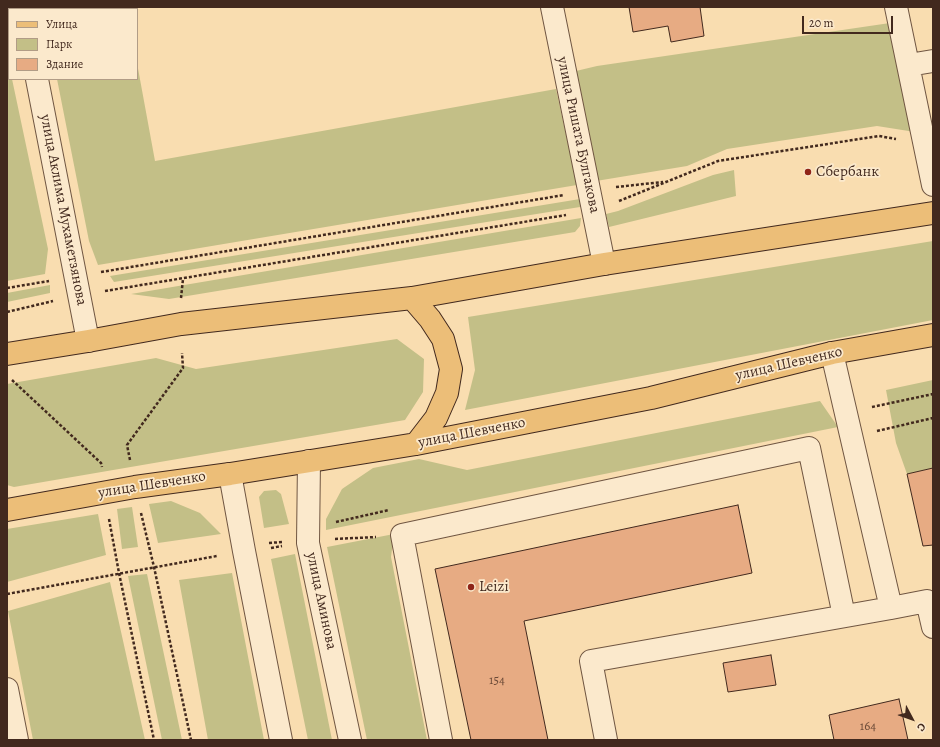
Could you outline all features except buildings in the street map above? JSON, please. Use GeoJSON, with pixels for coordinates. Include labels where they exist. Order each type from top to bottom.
{"type":"FeatureCollection","features":[{"type":"Feature","properties":{"kind":"main road"},"geometry":{"type":"LineString","coordinates":[[7,354],[181,324],[412,298],[604,264],[933,213]]}},
{"type":"Feature","properties":{"kind":"main road"},"geometry":{"type":"LineString","coordinates":[[412,298],[430,319],[444,339],[451,369],[447,393],[436,418],[416,444]]}},
{"type":"Feature","properties":{"kind":"main road","name":"улица Шевченко"},"geometry":{"type":"LineString","coordinates":[[7,510],[135,487],[230,474],[416,444],[651,398],[832,353],[933,335]]}},
{"type":"Feature","properties":{"kind":"street","name":"улица Ришата Булгакова"},"geometry":{"type":"LineString","coordinates":[[552,7],[604,264]]}},
{"type":"Feature","properties":{"kind":"street"},"geometry":{"type":"LineString","coordinates":[[896,7],[933,185]]}},
{"type":"Feature","properties":{"kind":"street"},"geometry":{"type":"LineString","coordinates":[[909,65],[933,61]]}},
{"type":"Feature","properties":{"kind":"street","name":"улица Аклима Мухаметзянова"},"geometry":{"type":"LineString","coordinates":[[37,80],[88,341]]}},
{"type":"Feature","properties":{"kind":"street"},"geometry":{"type":"LineString","coordinates":[[832,353],[891,608]]}},
{"type":"Feature","properties":{"kind":"street"},"geometry":{"type":"LineString","coordinates":[[441,740],[402,535],[809,448],[844,616]]}},
{"type":"Feature","properties":{"kind":"street","name":"улица Аминова"},"geometry":{"type":"LineString","coordinates":[[309,461],[308,543],[350,740]]}},
{"type":"Feature","properties":{"kind":"street"},"geometry":{"type":"LineString","coordinates":[[230,474],[281,740]]}},
{"type":"Feature","properties":{"kind":"street"},"geometry":{"type":"LineString","coordinates":[[606,740],[591,662],[930,601],[933,627]]}},
{"type":"Feature","properties":{"kind":"street"},"geometry":{"type":"LineString","coordinates":[[7,689],[18,740]]}},
{"type":"Feature","properties":{"kind":"path"},"geometry":{"type":"LineString","coordinates":[[7,288],[78,286],[183,278],[591,201],[667,181],[718,161],[879,136],[924,143]]}},
{"type":"Feature","properties":{"kind":"path"},"geometry":{"type":"LineString","coordinates":[[7,312],[78,286],[591,201],[667,181]]}},
{"type":"Feature","properties":{"kind":"path"},"geometry":{"type":"LineString","coordinates":[[180,301],[183,278]]}},
{"type":"Feature","properties":{"kind":"path"},"geometry":{"type":"LineString","coordinates":[[131,464],[127,445],[183,368],[182,353]]}},
{"type":"Feature","properties":{"kind":"path"},"geometry":{"type":"LineString","coordinates":[[10,378],[102,463],[102,468]]}},
{"type":"Feature","properties":{"kind":"path"},"geometry":{"type":"LineString","coordinates":[[852,436],[933,418]]}},
{"type":"Feature","properties":{"kind":"path"},"geometry":{"type":"LineString","coordinates":[[141,511],[191,740]]}},
{"type":"Feature","properties":{"kind":"path"},"geometry":{"type":"LineString","coordinates":[[108,514],[154,740]]}},
{"type":"Feature","properties":{"kind":"path"},"geometry":{"type":"LineString","coordinates":[[331,540],[402,535]]}},
{"type":"Feature","properties":{"kind":"path"},"geometry":{"type":"LineString","coordinates":[[7,594],[220,555]]}},
{"type":"Feature","properties":{"kind":"green space"},"geometry":{"type":"Polygon","coordinates":[[[43,7],[127,7],[127,8],[43,7]]]}},
{"type":"Feature","properties":{"kind":"green space"},"geometry":{"type":"Polygon","coordinates":[[[890,23],[915,132],[877,126],[727,149],[687,166],[596,181],[576,71],[597,66],[890,23]]]}},
{"type":"Feature","properties":{"kind":"green space"},"geometry":{"type":"Polygon","coordinates":[[[7,53],[8,80],[12,80],[48,249],[45,274],[7,281],[7,53]]]}},
{"type":"Feature","properties":{"kind":"green space"},"geometry":{"type":"Polygon","coordinates":[[[138,68],[155,161],[556,89],[577,185],[98,265],[89,241],[57,80],[138,80],[138,68]]]}},
{"type":"Feature","properties":{"kind":"green space"},"geometry":{"type":"Polygon","coordinates":[[[734,170],[736,196],[609,227],[606,214],[618,211],[713,175],[734,170]]]}},
{"type":"Feature","properties":{"kind":"green space"},"geometry":{"type":"Polygon","coordinates":[[[580,199],[580,207],[114,282],[110,276],[580,199]]]}},
{"type":"Feature","properties":{"kind":"green space"},"geometry":{"type":"Polygon","coordinates":[[[581,218],[580,226],[575,232],[169,299],[131,294],[581,218]]]}},
{"type":"Feature","properties":{"kind":"green space"},"geometry":{"type":"Polygon","coordinates":[[[933,241],[933,320],[465,410],[475,370],[468,317],[933,241]]]}},
{"type":"Feature","properties":{"kind":"green space"},"geometry":{"type":"Polygon","coordinates":[[[50,285],[50,293],[7,302],[7,293],[50,285]]]}},
{"type":"Feature","properties":{"kind":"green space"},"geometry":{"type":"Polygon","coordinates":[[[397,339],[424,359],[423,392],[405,420],[14,487],[7,485],[7,384],[156,358],[196,369],[397,339]]]}},
{"type":"Feature","properties":{"kind":"green space"},"geometry":{"type":"Polygon","coordinates":[[[933,380],[933,468],[907,474],[896,443],[886,390],[933,380]]]}},
{"type":"Feature","properties":{"kind":"green space"},"geometry":{"type":"Polygon","coordinates":[[[820,401],[838,427],[326,530],[326,519],[342,489],[373,468],[419,459],[467,470],[820,401]]]}},
{"type":"Feature","properties":{"kind":"green space"},"geometry":{"type":"Polygon","coordinates":[[[276,490],[281,494],[289,524],[264,528],[259,497],[264,491],[276,490]]]}},
{"type":"Feature","properties":{"kind":"green space"},"geometry":{"type":"Polygon","coordinates":[[[171,501],[200,513],[221,534],[158,543],[149,504],[171,501]]]}},
{"type":"Feature","properties":{"kind":"green space"},"geometry":{"type":"Polygon","coordinates":[[[132,507],[138,547],[122,549],[117,509],[132,507]]]}},
{"type":"Feature","properties":{"kind":"green space"},"geometry":{"type":"Polygon","coordinates":[[[98,514],[106,555],[7,582],[7,529],[98,514]]]}},
{"type":"Feature","properties":{"kind":"green space"},"geometry":{"type":"Polygon","coordinates":[[[394,534],[391,557],[427,740],[367,740],[327,547],[394,534]]]}},
{"type":"Feature","properties":{"kind":"green space"},"geometry":{"type":"Polygon","coordinates":[[[295,554],[332,740],[308,740],[271,559],[295,554]]]}},
{"type":"Feature","properties":{"kind":"green space"},"geometry":{"type":"Polygon","coordinates":[[[232,573],[264,740],[208,740],[179,580],[232,573]]]}},
{"type":"Feature","properties":{"kind":"green space"},"geometry":{"type":"Polygon","coordinates":[[[147,574],[182,740],[162,740],[128,576],[147,574]]]}},
{"type":"Feature","properties":{"kind":"green space"},"geometry":{"type":"Polygon","coordinates":[[[110,582],[145,740],[33,740],[8,611],[110,582]]]}},
{"type":"Feature","properties":{"kind":"place","name":"Сбербанк"},"geometry":{"type":"Point","coordinates":[808,172]}},
{"type":"Feature","properties":{"kind":"place","name":"Leizi"},"geometry":{"type":"Point","coordinates":[471,587]}}]}
